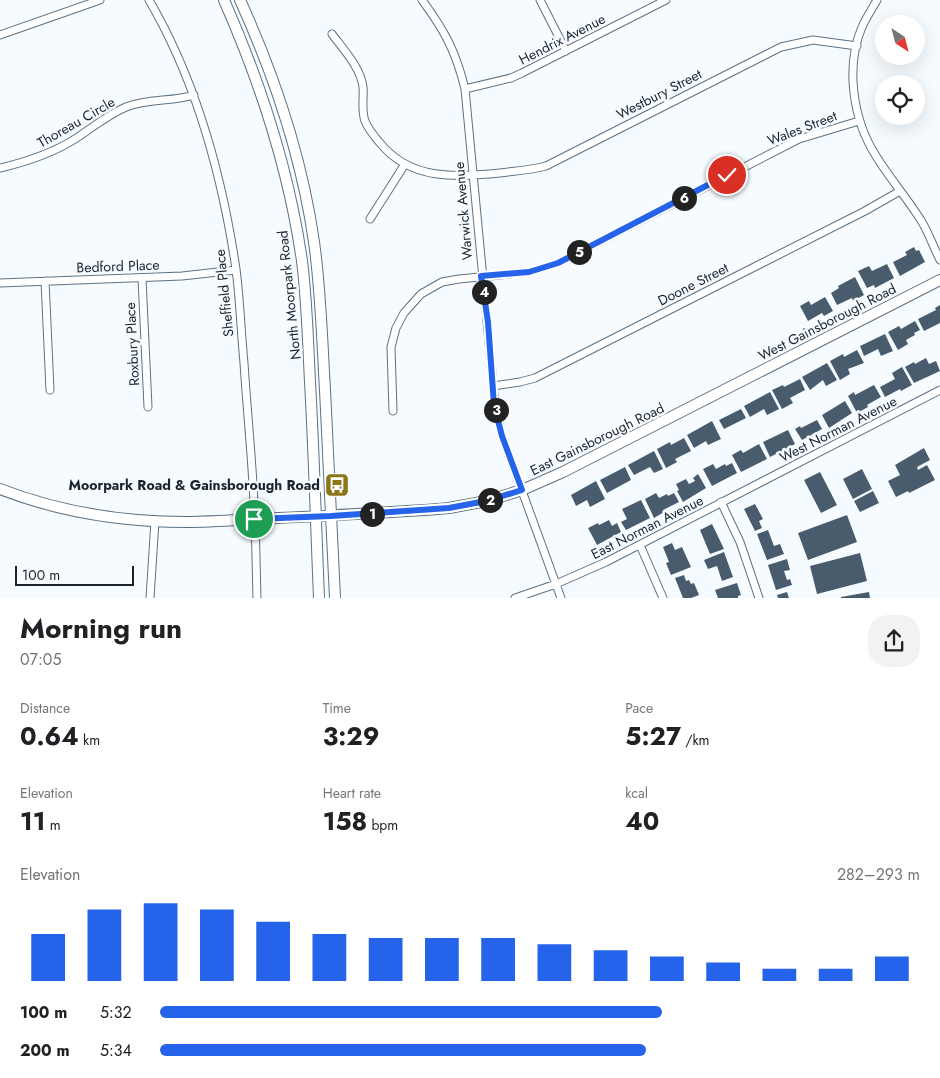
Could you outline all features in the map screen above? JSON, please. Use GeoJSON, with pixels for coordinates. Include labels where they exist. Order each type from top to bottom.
{"type":"FeatureCollection","features":[{"type":"Feature","properties":{"kind":"main road","name":"North Moorpark Road"},"geometry":{"type":"LineString","coordinates":[[224,0],[251,64],[272,125],[296,230],[307,308],[319,598]]}},
{"type":"Feature","properties":{"kind":"main road","name":"North Moorpark Road"},"geometry":{"type":"LineString","coordinates":[[240,0],[264,55],[279,98],[293,147],[314,241],[320,295],[334,598]]}},
{"type":"Feature","properties":{"kind":"main road","name":"West Gainsborough Road"},"geometry":{"type":"LineString","coordinates":[[727,389],[940,280]]}},
{"type":"Feature","properties":{"kind":"main road","name":"East Gainsborough Road"},"geometry":{"type":"LineString","coordinates":[[0,489],[71,510],[128,519],[155,521],[189,522],[316,517],[449,508],[486,501],[522,490],[595,458],[727,389]]}},
{"type":"Feature","properties":{"kind":"street"},"geometry":{"type":"LineString","coordinates":[[0,35],[100,0]]}},
{"type":"Feature","properties":{"kind":"street","name":"Sheffield Place"},"geometry":{"type":"LineString","coordinates":[[148,0],[174,46],[194,95],[210,144],[236,270],[254,519],[257,598]]}},
{"type":"Feature","properties":{"kind":"street","name":"Warwick Avenue"},"geometry":{"type":"LineString","coordinates":[[422,0],[445,32],[453,50],[465,89],[481,276],[488,322],[494,405],[502,436],[561,598]]}},
{"type":"Feature","properties":{"kind":"street"},"geometry":{"type":"LineString","coordinates":[[540,0],[566,51]]}},
{"type":"Feature","properties":{"kind":"street","name":"Hendrix Avenue"},"geometry":{"type":"LineString","coordinates":[[465,89],[511,78],[566,51],[652,3],[666,0]]}},
{"type":"Feature","properties":{"kind":"street"},"geometry":{"type":"LineString","coordinates":[[877,0],[862,27],[856,46],[853,73],[859,120],[875,156],[921,222],[940,260]]}},
{"type":"Feature","properties":{"kind":"street","name":"Westbury Street"},"geometry":{"type":"LineString","coordinates":[[332,34],[359,76],[362,86],[362,106],[365,122],[390,155],[412,169],[433,174],[473,175],[534,169],[546,166],[781,47],[812,40],[856,46]]}},
{"type":"Feature","properties":{"kind":"street","name":"Thoreau Circle"},"geometry":{"type":"LineString","coordinates":[[0,168],[39,158],[57,150],[113,113],[128,106],[194,95]]}},
{"type":"Feature","properties":{"kind":"street","name":"Wales Street"},"geometry":{"type":"LineString","coordinates":[[392,411],[391,347],[396,328],[412,303],[429,288],[451,280],[529,272],[558,263],[773,152],[813,134],[859,120]]}},
{"type":"Feature","properties":{"kind":"street"},"geometry":{"type":"LineString","coordinates":[[370,219],[405,164]]}},
{"type":"Feature","properties":{"kind":"street","name":"Doone Street"},"geometry":{"type":"LineString","coordinates":[[493,386],[535,378],[865,211],[900,191]]}},
{"type":"Feature","properties":{"kind":"street","name":"Bedford Place"},"geometry":{"type":"LineString","coordinates":[[0,283],[182,276],[236,270]]}},
{"type":"Feature","properties":{"kind":"street","name":"Roxbury Place"},"geometry":{"type":"LineString","coordinates":[[142,278],[148,408]]}},
{"type":"Feature","properties":{"kind":"street"},"geometry":{"type":"LineString","coordinates":[[45,281],[50,390]]}},
{"type":"Feature","properties":{"kind":"street","name":"West Norman Avenue"},"geometry":{"type":"LineString","coordinates":[[747,489],[940,390]]}},
{"type":"Feature","properties":{"kind":"street","name":"East Norman Avenue"},"geometry":{"type":"LineString","coordinates":[[515,598],[586,571],[747,489]]}},
{"type":"Feature","properties":{"kind":"street"},"geometry":{"type":"LineString","coordinates":[[721,502],[752,572],[759,598]]}},
{"type":"Feature","properties":{"kind":"street"},"geometry":{"type":"LineString","coordinates":[[150,598],[155,521]]}},
{"type":"Feature","properties":{"kind":"street"},"geometry":{"type":"LineString","coordinates":[[640,545],[663,598]]}},
{"type":"Feature","properties":{"kind":"building"},"geometry":{"type":"Polygon","coordinates":[[[914,247],[916,251],[919,250],[925,262],[900,276],[893,262],[907,255],[905,252],[914,247]]]}},
{"type":"Feature","properties":{"kind":"building"},"geometry":{"type":"Polygon","coordinates":[[[887,264],[894,278],[875,288],[874,285],[867,288],[858,271],[869,266],[872,271],[887,264]]]}},
{"type":"Feature","properties":{"kind":"building"},"geometry":{"type":"Polygon","coordinates":[[[855,277],[864,295],[853,301],[852,298],[837,305],[831,293],[839,288],[838,286],[855,277]]]}},
{"type":"Feature","properties":{"kind":"building"},"geometry":{"type":"Polygon","coordinates":[[[825,297],[833,311],[824,316],[822,313],[808,321],[800,306],[809,301],[811,305],[825,297]]]}},
{"type":"Feature","properties":{"kind":"building"},"geometry":{"type":"Polygon","coordinates":[[[940,305],[940,323],[924,331],[918,319],[936,310],[935,308],[940,305]]]}},
{"type":"Feature","properties":{"kind":"building"},"geometry":{"type":"Polygon","coordinates":[[[915,321],[920,330],[906,340],[908,344],[898,350],[888,332],[899,326],[901,329],[915,321]]]}},
{"type":"Feature","properties":{"kind":"building"},"geometry":{"type":"Polygon","coordinates":[[[885,334],[893,351],[881,356],[878,349],[864,356],[860,346],[885,334]]]}},
{"type":"Feature","properties":{"kind":"building"},"geometry":{"type":"Polygon","coordinates":[[[857,350],[864,363],[848,369],[850,374],[840,380],[830,361],[843,354],[844,357],[857,350]]]}},
{"type":"Feature","properties":{"kind":"building"},"geometry":{"type":"Polygon","coordinates":[[[926,358],[929,364],[936,361],[940,371],[914,383],[905,367],[926,358]]]}},
{"type":"Feature","properties":{"kind":"building"},"geometry":{"type":"Polygon","coordinates":[[[827,363],[837,380],[826,386],[823,380],[810,390],[802,377],[827,363]]]}},
{"type":"Feature","properties":{"kind":"building"},"geometry":{"type":"Polygon","coordinates":[[[902,367],[912,385],[885,397],[880,387],[895,379],[892,373],[902,367]]]}},
{"type":"Feature","properties":{"kind":"building"},"geometry":{"type":"Polygon","coordinates":[[[800,379],[805,390],[790,398],[793,403],[782,409],[772,390],[783,385],[784,387],[800,379]]]}},
{"type":"Feature","properties":{"kind":"building"},"geometry":{"type":"Polygon","coordinates":[[[874,385],[881,397],[857,413],[848,396],[854,392],[855,395],[874,385]]]}},
{"type":"Feature","properties":{"kind":"building"},"geometry":{"type":"Polygon","coordinates":[[[770,392],[779,409],[767,415],[764,409],[750,417],[744,406],[770,392]]]}},
{"type":"Feature","properties":{"kind":"building"},"geometry":{"type":"Polygon","coordinates":[[[845,401],[852,413],[829,428],[822,415],[845,401]]]}},
{"type":"Feature","properties":{"kind":"building"},"geometry":{"type":"Polygon","coordinates":[[[741,409],[746,418],[724,429],[719,420],[741,409]]]}},
{"type":"Feature","properties":{"kind":"building"},"geometry":{"type":"Polygon","coordinates":[[[817,420],[822,429],[802,440],[795,429],[817,420]]]}},
{"type":"Feature","properties":{"kind":"building"},"geometry":{"type":"Polygon","coordinates":[[[712,421],[721,439],[708,445],[706,441],[694,448],[687,435],[712,421]]]}},
{"type":"Feature","properties":{"kind":"building"},"geometry":{"type":"Polygon","coordinates":[[[788,430],[795,444],[770,457],[763,442],[788,430]]]}},
{"type":"Feature","properties":{"kind":"building"},"geometry":{"type":"Polygon","coordinates":[[[684,438],[691,451],[675,459],[677,462],[666,468],[657,449],[670,442],[671,445],[684,438]]]}},
{"type":"Feature","properties":{"kind":"building"},"geometry":{"type":"Polygon","coordinates":[[[759,444],[767,459],[741,472],[732,455],[741,450],[743,453],[759,444]]]}},
{"type":"Feature","properties":{"kind":"building"},"geometry":{"type":"Polygon","coordinates":[[[924,448],[930,460],[917,467],[918,470],[927,465],[935,480],[909,493],[908,491],[896,497],[888,481],[900,475],[895,465],[924,448]]]}},
{"type":"Feature","properties":{"kind":"building"},"geometry":{"type":"Polygon","coordinates":[[[654,451],[663,469],[654,473],[650,467],[634,475],[628,465],[654,451]]]}},
{"type":"Feature","properties":{"kind":"building"},"geometry":{"type":"Polygon","coordinates":[[[732,463],[737,473],[712,486],[703,469],[713,464],[716,469],[725,464],[726,466],[732,463]]]}},
{"type":"Feature","properties":{"kind":"building"},"geometry":{"type":"Polygon","coordinates":[[[625,467],[631,480],[607,493],[600,480],[625,467]]]}},
{"type":"Feature","properties":{"kind":"building"},"geometry":{"type":"Polygon","coordinates":[[[862,469],[872,489],[853,499],[843,479],[862,469]]]}},
{"type":"Feature","properties":{"kind":"building"},"geometry":{"type":"Polygon","coordinates":[[[820,472],[837,505],[821,513],[804,480],[820,472]]]}},
{"type":"Feature","properties":{"kind":"building"},"geometry":{"type":"Polygon","coordinates":[[[698,474],[706,488],[683,502],[677,491],[679,490],[676,484],[686,479],[689,484],[695,481],[693,478],[698,474]]]}},
{"type":"Feature","properties":{"kind":"building"},"geometry":{"type":"Polygon","coordinates":[[[596,481],[605,499],[590,507],[587,500],[576,506],[571,495],[596,481]]]}},
{"type":"Feature","properties":{"kind":"building"},"geometry":{"type":"Polygon","coordinates":[[[873,491],[879,503],[860,512],[854,501],[873,491]]]}},
{"type":"Feature","properties":{"kind":"building"},"geometry":{"type":"Polygon","coordinates":[[[656,493],[659,498],[674,493],[679,502],[665,509],[666,511],[654,518],[645,499],[656,493]]]}},
{"type":"Feature","properties":{"kind":"building"},"geometry":{"type":"Polygon","coordinates":[[[641,500],[650,518],[626,530],[621,522],[627,519],[622,509],[641,500]]]}},
{"type":"Feature","properties":{"kind":"building"},"geometry":{"type":"Polygon","coordinates":[[[755,504],[763,519],[759,521],[762,528],[755,531],[744,509],[755,504]]]}},
{"type":"Feature","properties":{"kind":"building"},"geometry":{"type":"Polygon","coordinates":[[[847,515],[857,542],[808,560],[798,533],[847,515]]]}},
{"type":"Feature","properties":{"kind":"building"},"geometry":{"type":"Polygon","coordinates":[[[609,520],[612,526],[617,523],[621,532],[597,545],[588,528],[609,520]]]}},
{"type":"Feature","properties":{"kind":"building"},"geometry":{"type":"Polygon","coordinates":[[[712,524],[724,549],[710,554],[700,530],[712,524]]]}},
{"type":"Feature","properties":{"kind":"building"},"geometry":{"type":"Polygon","coordinates":[[[768,530],[774,546],[780,544],[784,554],[767,560],[757,534],[768,530]]]}},
{"type":"Feature","properties":{"kind":"building"},"geometry":{"type":"Polygon","coordinates":[[[672,543],[675,550],[682,547],[691,567],[671,575],[666,563],[669,562],[663,547],[672,543]]]}},
{"type":"Feature","properties":{"kind":"building"},"geometry":{"type":"Polygon","coordinates":[[[724,552],[733,577],[722,581],[717,566],[708,569],[704,560],[724,552]]]}},
{"type":"Feature","properties":{"kind":"building"},"geometry":{"type":"Polygon","coordinates":[[[860,553],[867,581],[817,594],[810,566],[860,553]]]}},
{"type":"Feature","properties":{"kind":"building"},"geometry":{"type":"Polygon","coordinates":[[[787,559],[790,570],[784,571],[787,580],[790,579],[792,585],[776,590],[768,565],[787,559]]]}},
{"type":"Feature","properties":{"kind":"building"},"geometry":{"type":"Polygon","coordinates":[[[684,575],[686,581],[689,580],[691,584],[694,583],[699,595],[683,598],[675,578],[684,575]]]}},
{"type":"Feature","properties":{"kind":"building"},"geometry":{"type":"Polygon","coordinates":[[[737,583],[741,595],[738,598],[718,598],[715,590],[737,583]]]}},
{"type":"Feature","properties":{"kind":"building"},"geometry":{"type":"Polygon","coordinates":[[[787,592],[789,598],[778,598],[777,595],[787,592]]]}},
{"type":"Feature","properties":{"kind":"building"},"geometry":{"type":"Polygon","coordinates":[[[869,592],[870,598],[841,598],[841,597],[869,592]]]}},
{"type":"Feature","properties":{"kind":"place","name":"Moorpark Road & Gainsborough Road"},"geometry":{"type":"Point","coordinates":[337,485]}},
{"type":"Feature","properties":{"kind":"route"},"geometry":{"type":"LineString","coordinates":[[254,519],[449,508],[486,501],[522,490],[502,436],[494,405],[488,322],[481,276],[529,272],[558,263],[727,175]]}}]}
